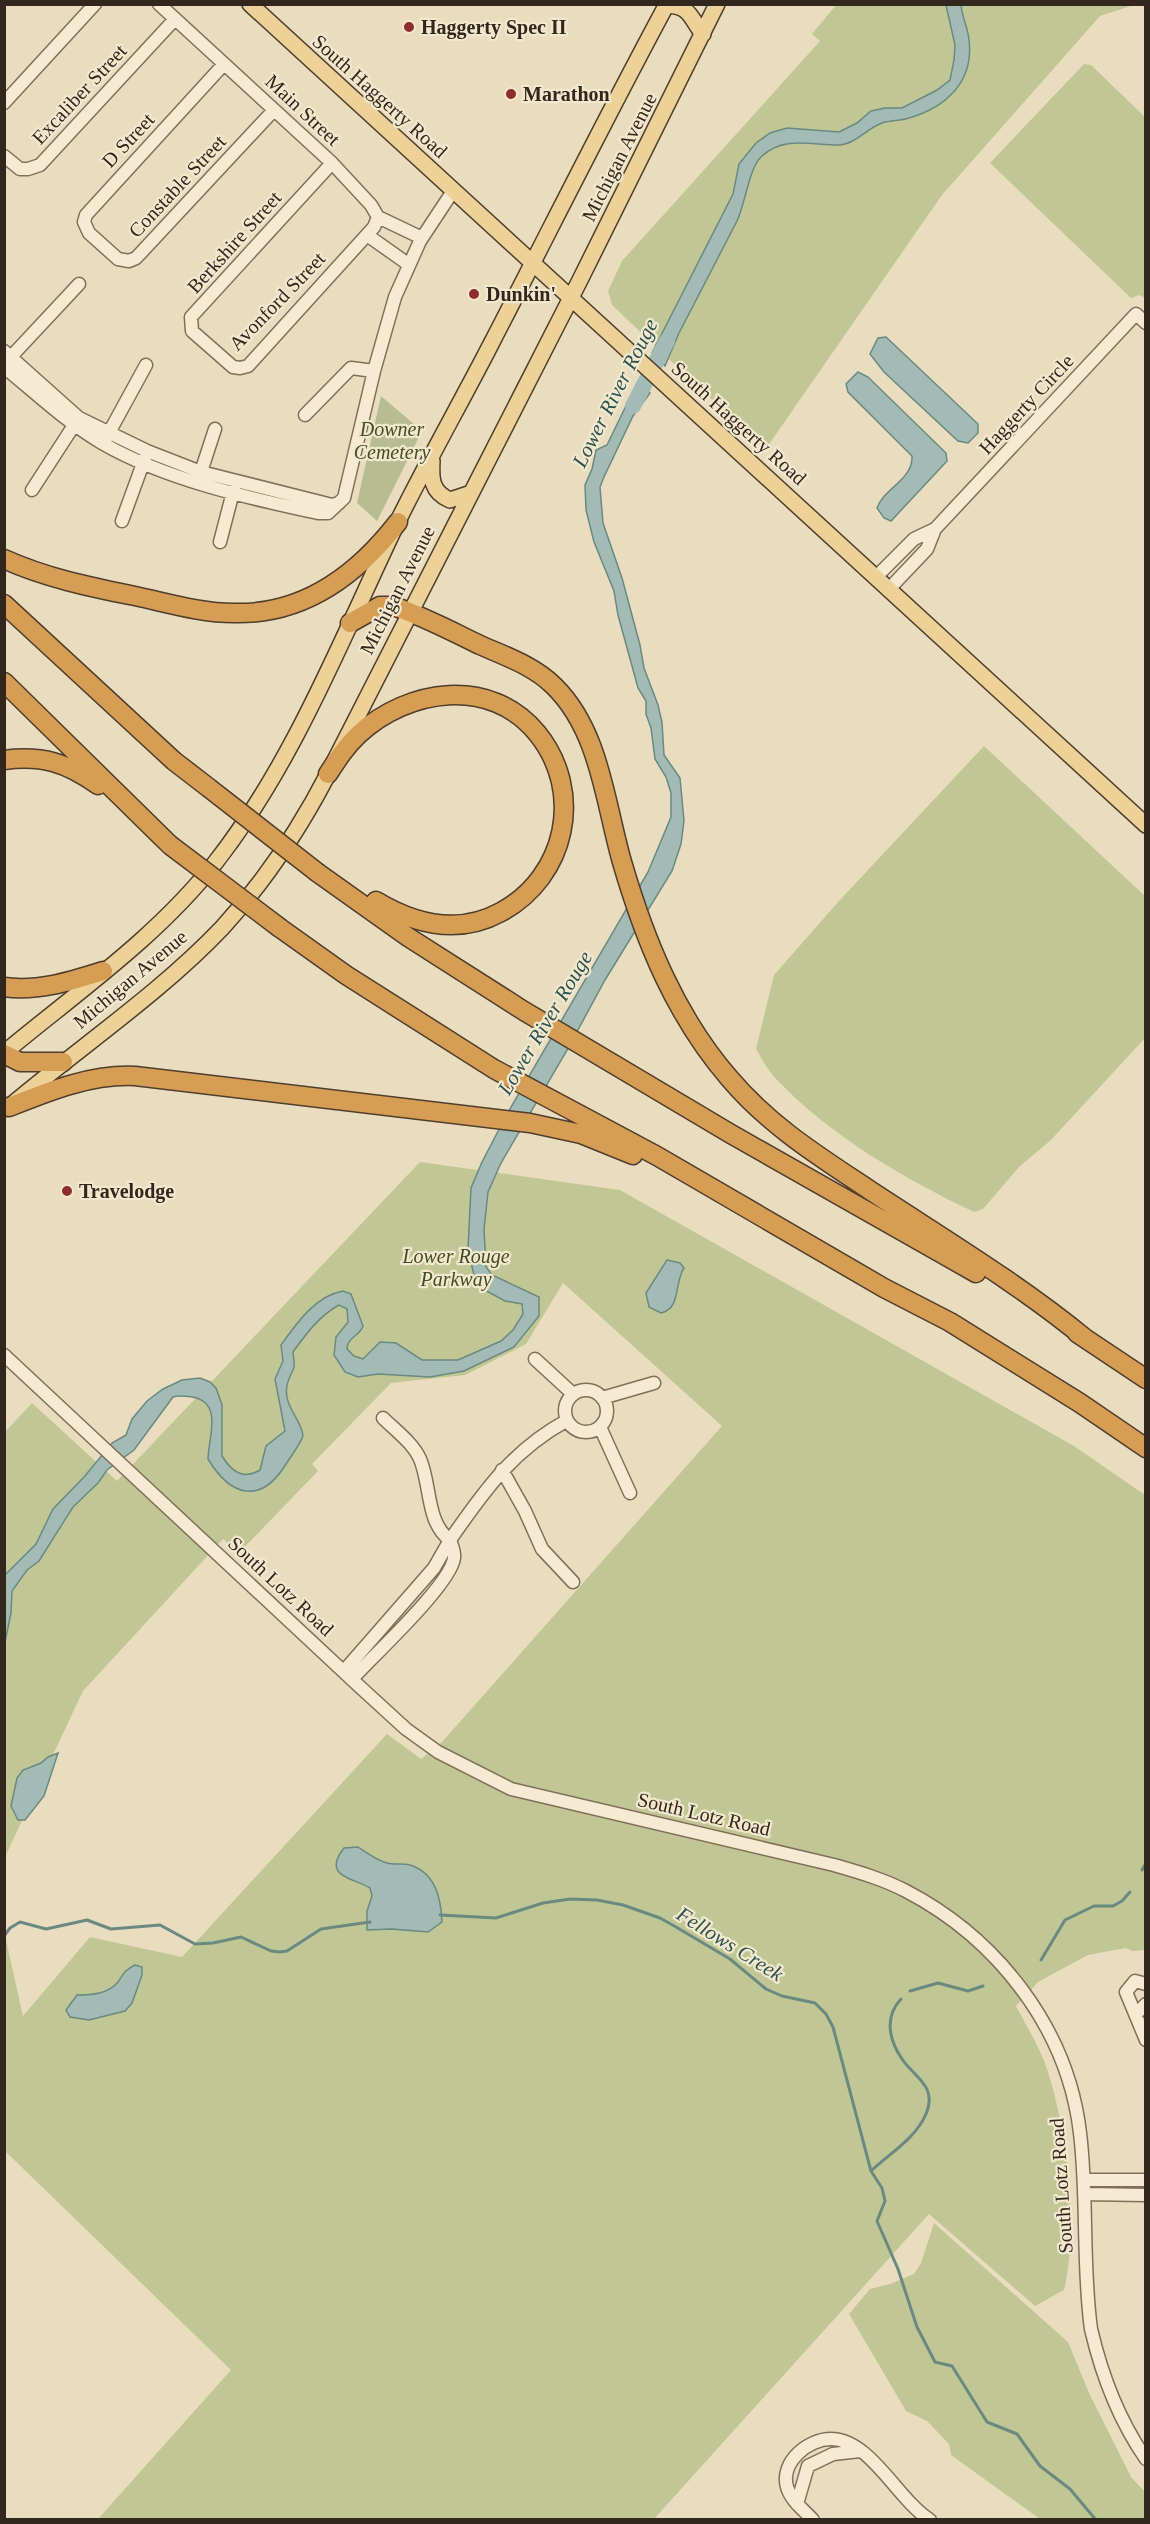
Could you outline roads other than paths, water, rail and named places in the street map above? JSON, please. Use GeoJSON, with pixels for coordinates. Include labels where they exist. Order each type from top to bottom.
{"type":"FeatureCollection","features":[{"type":"Feature","properties":{"kind":"highway"},"geometry":{"type":"LineString","coordinates":[[4,559],[29,570],[82,585],[217,612],[257,612],[301,602],[342,579],[363,562],[398,522]]}},
{"type":"Feature","properties":{"kind":"highway"},"geometry":{"type":"LineString","coordinates":[[4,604],[174,761],[322,875],[408,937],[524,1011],[731,1134],[974,1272],[1086,1339],[1146,1379]]}},
{"type":"Feature","properties":{"kind":"highway"},"geometry":{"type":"LineString","coordinates":[[350,623],[380,606],[393,606],[409,611],[531,669],[553,684],[577,716],[591,746],[622,862],[647,940],[700,1042],[731,1081],[788,1136],[1042,1303],[1086,1339]]}},
{"type":"Feature","properties":{"kind":"highway"},"geometry":{"type":"LineString","coordinates":[[4,682],[170,845]]}},
{"type":"Feature","properties":{"kind":"highway"},"geometry":{"type":"LineString","coordinates":[[322,875],[358,890],[394,912],[410,918],[427,924],[465,926],[498,914],[528,894],[549,868],[556,852],[564,817],[564,799],[556,766],[537,733],[509,711],[478,698],[453,694],[428,696],[394,709],[358,735],[328,774]]}},
{"type":"Feature","properties":{"kind":"highway"},"geometry":{"type":"LineString","coordinates":[[4,760],[38,759],[71,767],[111,796],[170,845],[346,975],[494,1069],[583,1116],[884,1288]]}},
{"type":"Feature","properties":{"kind":"highway"},"geometry":{"type":"LineString","coordinates":[[4,987],[21,989],[66,983],[103,971]]}},
{"type":"Feature","properties":{"kind":"highway"},"geometry":{"type":"LineString","coordinates":[[4,1053],[20,1062],[63,1062]]}},
{"type":"Feature","properties":{"kind":"highway"},"geometry":{"type":"LineString","coordinates":[[7,1109],[77,1082],[126,1075],[470,1115],[530,1123],[573,1132],[625,1151],[826,1261],[950,1322],[1080,1403],[1146,1448]]}},
{"type":"Feature","properties":{"kind":"main road","name":"South Haggerty Road"},"geometry":{"type":"LineString","coordinates":[[250,4],[1146,825]]}},
{"type":"Feature","properties":{"kind":"main road","name":"Michigan Avenue"},"geometry":{"type":"LineString","coordinates":[[7,1109],[151,992],[221,928],[283,852],[328,774],[409,611],[571,299],[717,4]]}},
{"type":"Feature","properties":{"kind":"main road","name":"Michigan Avenue"},"geometry":{"type":"LineString","coordinates":[[4,1053],[143,939],[180,903],[212,867],[245,823],[300,727],[398,522],[598,132],[667,5]]}},
{"type":"Feature","properties":{"kind":"main road"},"geometry":{"type":"LineString","coordinates":[[667,5],[678,5],[688,11],[703,34]]}},
{"type":"Feature","properties":{"kind":"main road"},"geometry":{"type":"LineString","coordinates":[[432,458],[431,481],[438,493],[450,500],[471,493]]}},
{"type":"Feature","properties":{"kind":"street"},"geometry":{"type":"LineString","coordinates":[[4,103],[95,4]]}},
{"type":"Feature","properties":{"kind":"street","name":"Main Street"},"geometry":{"type":"LineString","coordinates":[[159,4],[332,163],[371,205],[378,217],[422,238]]}},
{"type":"Feature","properties":{"kind":"street","name":"Excaliber Street"},"geometry":{"type":"LineString","coordinates":[[4,156],[20,169],[40,165],[175,19]]}},
{"type":"Feature","properties":{"kind":"street","name":"D Street"},"geometry":{"type":"LineString","coordinates":[[102,245],[86,227],[86,215],[224,64]]}},
{"type":"Feature","properties":{"kind":"street","name":"Constable Street"},"geometry":{"type":"LineString","coordinates":[[102,245],[121,260],[129,261],[136,258],[274,110]]}},
{"type":"Feature","properties":{"kind":"street","name":"Berkshire Street"},"geometry":{"type":"LineString","coordinates":[[211,348],[192,331],[191,317],[332,163]]}},
{"type":"Feature","properties":{"kind":"street"},"geometry":{"type":"LineString","coordinates":[[79,284],[6,359],[76,421],[106,439],[145,457],[199,477],[232,494],[318,513],[328,513],[344,498],[374,371],[395,297],[408,264],[422,238],[453,191]]}},
{"type":"Feature","properties":{"kind":"street","name":"Avonford Street"},"geometry":{"type":"LineString","coordinates":[[211,348],[233,367],[248,366],[374,227],[378,217]]}},
{"type":"Feature","properties":{"kind":"street"},"geometry":{"type":"LineString","coordinates":[[367,235],[408,264]]}},
{"type":"Feature","properties":{"kind":"street","name":"Haggerty Circle"},"geometry":{"type":"LineString","coordinates":[[889,589],[927,549],[935,529],[1136,314],[1146,323]]}},
{"type":"Feature","properties":{"kind":"street"},"geometry":{"type":"LineString","coordinates":[[106,439],[146,365]]}},
{"type":"Feature","properties":{"kind":"street"},"geometry":{"type":"LineString","coordinates":[[305,415],[351,368],[374,371]]}},
{"type":"Feature","properties":{"kind":"street"},"geometry":{"type":"LineString","coordinates":[[32,490],[76,421]]}},
{"type":"Feature","properties":{"kind":"street"},"geometry":{"type":"LineString","coordinates":[[199,477],[214,429]]}},
{"type":"Feature","properties":{"kind":"street"},"geometry":{"type":"LineString","coordinates":[[122,521],[145,457]]}},
{"type":"Feature","properties":{"kind":"street"},"geometry":{"type":"LineString","coordinates":[[199,477],[236,482],[332,504],[339,503]]}},
{"type":"Feature","properties":{"kind":"street"},"geometry":{"type":"LineString","coordinates":[[220,542],[236,482]]}},
{"type":"Feature","properties":{"kind":"street","name":"Haggerty Circle"},"geometry":{"type":"LineString","coordinates":[[876,577],[914,539],[935,529]]}},
{"type":"Feature","properties":{"kind":"street","name":"South Lotz Road"},"geometry":{"type":"LineString","coordinates":[[4,1355],[422,1741],[465,1767],[511,1789],[834,1865],[905,1890],[970,1933],[994,1956],[1022,1989],[1046,2027],[1063,2066],[1076,2112],[1084,2180],[1089,2313],[1098,2358],[1122,2420],[1146,2459]]}},
{"type":"Feature","properties":{"kind":"street"},"geometry":{"type":"LineString","coordinates":[[535,1359],[573,1394]]}},
{"type":"Feature","properties":{"kind":"street"},"geometry":{"type":"LineString","coordinates":[[602,1398],[654,1383]]}},
{"type":"Feature","properties":{"kind":"street"},"geometry":{"type":"LineString","coordinates":[[579,1391],[592,1391],[602,1398],[607,1416],[595,1431],[581,1433],[566,1421],[565,1406],[573,1394],[579,1391]]}},
{"type":"Feature","properties":{"kind":"street"},"geometry":{"type":"LineString","coordinates":[[348,1675],[438,1587],[454,1561],[455,1554],[450,1540],[442,1535],[435,1519],[419,1456],[383,1418]]}},
{"type":"Feature","properties":{"kind":"street"},"geometry":{"type":"LineString","coordinates":[[450,1540],[481,1494],[502,1470],[542,1434],[566,1421]]}},
{"type":"Feature","properties":{"kind":"street"},"geometry":{"type":"LineString","coordinates":[[600,1427],[630,1493]]}},
{"type":"Feature","properties":{"kind":"street"},"geometry":{"type":"LineString","coordinates":[[502,1470],[525,1511],[542,1549],[573,1582]]}},
{"type":"Feature","properties":{"kind":"street"},"geometry":{"type":"LineString","coordinates":[[1146,1983],[1135,1981],[1126,1992],[1146,2040]]}},
{"type":"Feature","properties":{"kind":"street"},"geometry":{"type":"LineString","coordinates":[[1136,2014],[1146,2004]]}},
{"type":"Feature","properties":{"kind":"street"},"geometry":{"type":"LineString","coordinates":[[1084,2180],[1146,2180]]}},
{"type":"Feature","properties":{"kind":"street"},"geometry":{"type":"LineString","coordinates":[[1084,2194],[1146,2194]]}},
{"type":"Feature","properties":{"kind":"street"},"geometry":{"type":"LineString","coordinates":[[813,2520],[797,2504],[786,2486],[789,2466],[798,2452],[808,2445],[839,2439],[862,2451],[900,2493],[930,2520]]}},
{"type":"Feature","properties":{"kind":"street"},"geometry":{"type":"LineString","coordinates":[[797,2504],[808,2466],[833,2454],[862,2451]]}},
{"type":"Feature","properties":{"kind":"street"},"geometry":{"type":"LineString","coordinates":[[798,2452],[808,2466]]}},
{"type":"Feature","properties":{"kind":"water"},"geometry":{"type":"Polygon","coordinates":[[[946,5],[961,5],[969,40],[967,68],[955,90],[935,107],[923,113],[906,119],[882,123],[850,142],[838,145],[787,144],[778,146],[760,158],[753,171],[737,221],[679,333],[665,366],[652,353],[733,194],[739,164],[756,143],[770,133],[787,128],[839,132],[857,123],[871,111],[902,108],[937,90],[950,80],[954,60],[955,45],[946,5]]]}},
{"type":"Feature","properties":{"kind":"water"},"geometry":{"type":"Polygon","coordinates":[[[886,337],[978,424],[978,433],[968,443],[958,441],[884,372],[870,354],[878,338],[886,337]]]}},
{"type":"Feature","properties":{"kind":"water"},"geometry":{"type":"Polygon","coordinates":[[[858,372],[868,377],[946,453],[947,461],[891,521],[884,518],[877,508],[908,471],[912,456],[848,392],[846,384],[858,372]]]}},
{"type":"Feature","properties":{"kind":"water"},"geometry":{"type":"Polygon","coordinates":[[[638,381],[650,393],[633,416],[600,487],[603,523],[622,578],[644,668],[658,705],[662,722],[664,755],[680,778],[684,821],[681,844],[672,871],[605,980],[501,1163],[488,1192],[484,1229],[486,1267],[492,1275],[539,1297],[539,1316],[514,1347],[464,1371],[430,1377],[378,1374],[358,1377],[345,1372],[334,1355],[336,1337],[348,1322],[347,1309],[339,1305],[332,1309],[308,1332],[293,1352],[294,1366],[287,1386],[287,1397],[303,1436],[276,1477],[266,1486],[256,1490],[246,1491],[226,1482],[208,1459],[212,1422],[208,1406],[202,1400],[192,1397],[173,1397],[134,1450],[107,1470],[98,1483],[73,1507],[39,1561],[27,1570],[12,1591],[11,1613],[5,1642],[5,1575],[36,1544],[53,1509],[112,1443],[126,1435],[132,1419],[147,1401],[163,1389],[182,1380],[200,1378],[210,1382],[216,1388],[222,1405],[222,1456],[238,1473],[254,1473],[260,1470],[266,1446],[285,1431],[275,1379],[283,1361],[281,1345],[315,1304],[324,1298],[343,1291],[351,1294],[363,1326],[349,1342],[347,1349],[354,1356],[363,1359],[380,1342],[396,1343],[422,1360],[458,1360],[501,1341],[513,1330],[523,1314],[522,1304],[505,1301],[479,1287],[475,1280],[468,1249],[471,1188],[507,1114],[648,872],[671,817],[671,793],[666,777],[655,759],[651,728],[646,714],[646,701],[638,688],[618,615],[614,591],[594,542],[586,510],[585,485],[592,469],[596,450],[607,445],[638,381]]]}},
{"type":"Feature","properties":{"kind":"water"},"geometry":{"type":"Polygon","coordinates":[[[667,1260],[680,1263],[684,1268],[672,1306],[661,1313],[649,1307],[646,1293],[667,1260]]]}},
{"type":"Feature","properties":{"kind":"water"},"geometry":{"type":"Polygon","coordinates":[[[58,1753],[44,1796],[25,1820],[18,1820],[11,1806],[17,1778],[23,1770],[58,1753]]]}},
{"type":"Feature","properties":{"kind":"water"},"geometry":{"type":"Polygon","coordinates":[[[358,1847],[383,1862],[410,1865],[426,1874],[438,1896],[442,1922],[428,1932],[392,1929],[367,1930],[367,1911],[372,1896],[370,1888],[342,1875],[336,1865],[344,1848],[358,1847]]]}},
{"type":"Feature","properties":{"kind":"water"},"geometry":{"type":"Polygon","coordinates":[[[135,1965],[142,1967],[142,1975],[132,2003],[125,2011],[89,2020],[70,2017],[66,2010],[77,1995],[94,1994],[109,1989],[135,1965]]]}},
{"type":"Feature","properties":{"kind":"waterway","name":"Lower River Rouge"},"geometry":{"type":"LineString","coordinates":[[633,406],[667,341]]}},
{"type":"Feature","properties":{"kind":"waterway"},"geometry":{"type":"LineString","coordinates":[[1142,1870],[1146,1863]]}},
{"type":"Feature","properties":{"kind":"waterway"},"geometry":{"type":"LineString","coordinates":[[1041,1960],[1065,1920],[1094,1906],[1113,1906],[1122,1901],[1130,1892]]}},
{"type":"Feature","properties":{"kind":"waterway","name":"Fellows Creek"},"geometry":{"type":"LineString","coordinates":[[440,1915],[496,1918],[543,1903],[570,1899],[597,1900],[623,1905],[660,1918],[676,1927],[730,1959],[766,1989],[782,1996],[815,2003],[826,2014],[833,2027],[871,2171],[882,2188],[885,2201],[877,2221],[898,2269],[917,2327],[935,2362],[952,2366],[987,2422],[1017,2434],[1040,2466],[1070,2489],[1096,2520]]}},
{"type":"Feature","properties":{"kind":"waterway","name":"Fellows Creek"},"geometry":{"type":"LineString","coordinates":[[4,1936],[10,1928],[20,1922],[46,1929],[87,1920],[111,1929],[160,1925],[195,1944],[241,1937],[271,1951],[280,1952],[287,1951],[321,1929],[370,1922]]}},
{"type":"Feature","properties":{"kind":"waterway"},"geometry":{"type":"LineString","coordinates":[[910,1991],[938,1983],[968,1991],[983,1986]]}},
{"type":"Feature","properties":{"kind":"waterway"},"geometry":{"type":"LineString","coordinates":[[871,2171],[916,2131],[922,2123],[929,2104],[927,2089],[902,2059],[891,2036],[892,2013],[901,1999]]}},
{"type":"Feature","properties":{"kind":"place","name":"Haggerty Spec II"},"geometry":{"type":"Point","coordinates":[409,27]}},
{"type":"Feature","properties":{"kind":"place","name":"Marathon"},"geometry":{"type":"Point","coordinates":[511,94]}},
{"type":"Feature","properties":{"kind":"place","name":"Dunkin'"},"geometry":{"type":"Point","coordinates":[474,294]}},
{"type":"Feature","properties":{"kind":"place","name":"Travelodge"},"geometry":{"type":"Point","coordinates":[67,1191]}},
{"type":"Feature","properties":{"kind":"park label","name":"Downer Cemetery"},"geometry":{"type":"Point","coordinates":[392,440]}},
{"type":"Feature","properties":{"kind":"park label","name":"Lower Rouge Parkway"},"geometry":{"type":"Point","coordinates":[456,1268]}}]}
